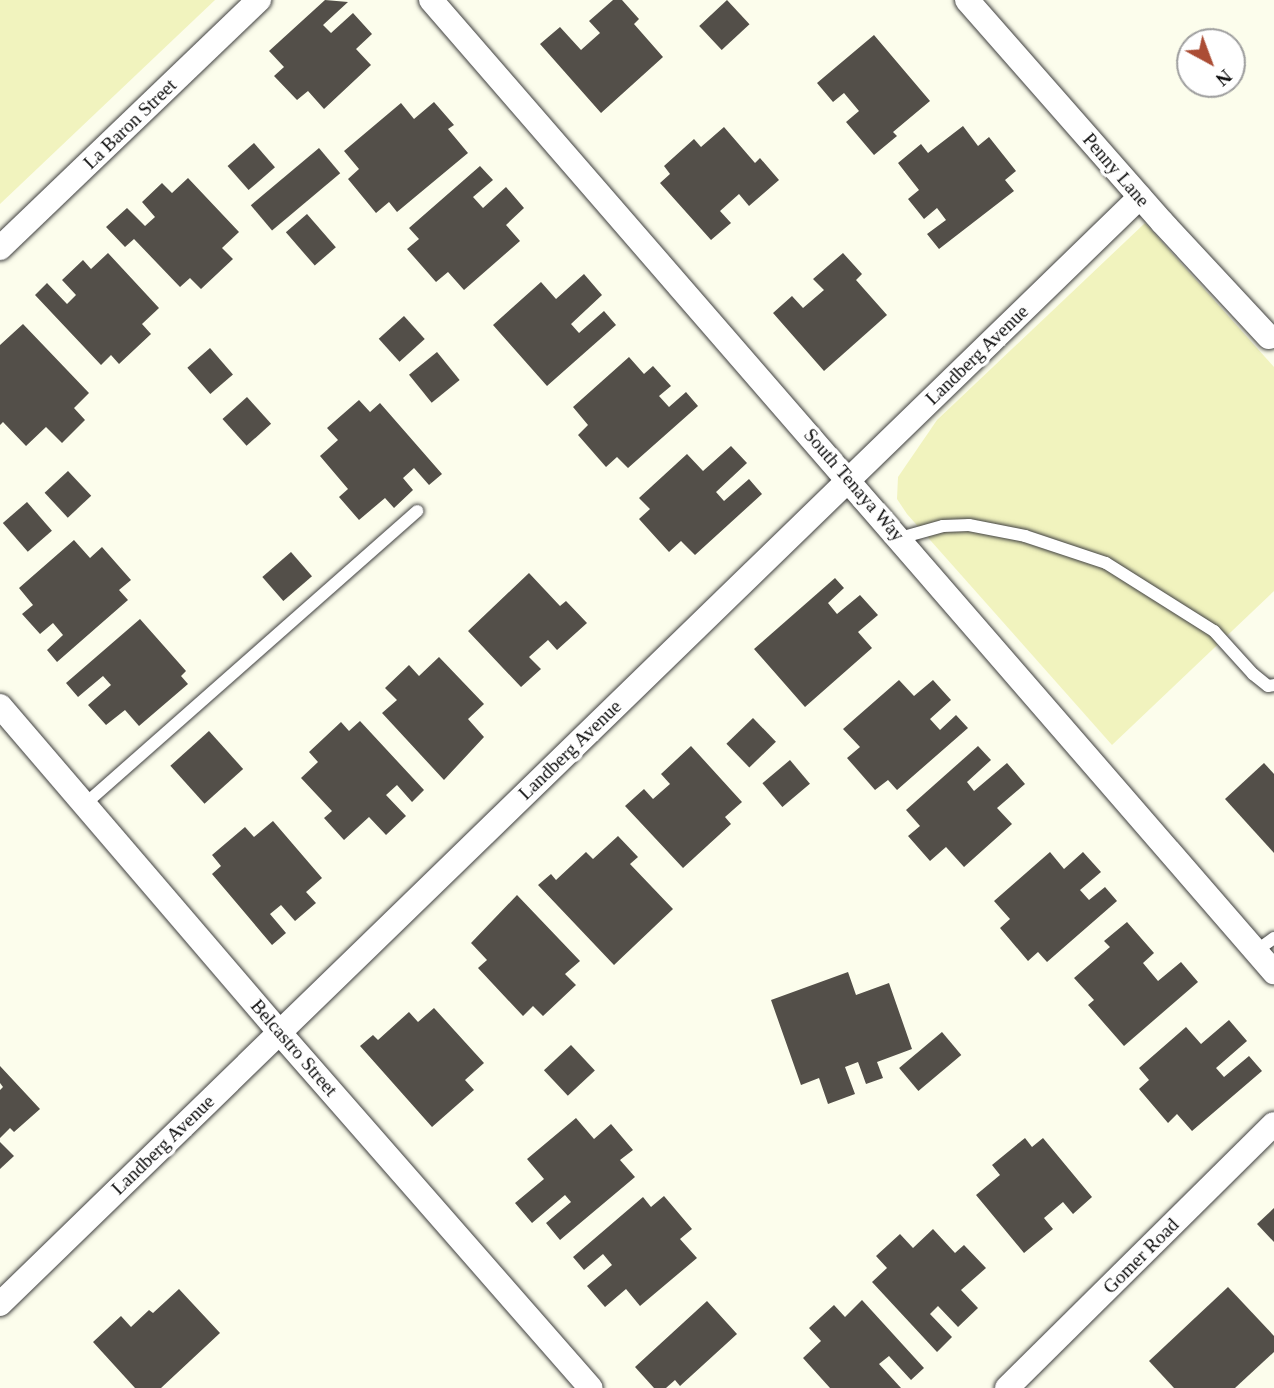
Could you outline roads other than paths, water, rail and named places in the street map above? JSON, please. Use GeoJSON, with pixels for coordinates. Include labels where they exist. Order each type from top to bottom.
{"type":"FeatureCollection","features":[{"type":"Feature","properties":{"kind":"street","name":"La Baron Street"},"geometry":{"type":"LineString","coordinates":[[0,248],[259,0]]}},
{"type":"Feature","properties":{"kind":"street","name":"South Tenaya Way"},"geometry":{"type":"LineString","coordinates":[[431,0],[900,538],[1265,945],[1274,972]]}},
{"type":"Feature","properties":{"kind":"street","name":"Penny Lane"},"geometry":{"type":"LineString","coordinates":[[967,0],[1140,197],[1269,337]]}},
{"type":"Feature","properties":{"kind":"street","name":"Landberg Avenue"},"geometry":{"type":"LineString","coordinates":[[0,1304],[1140,197]]}},
{"type":"Feature","properties":{"kind":"street","name":"Belcastro Street"},"geometry":{"type":"LineString","coordinates":[[0,706],[279,1032],[591,1388]]}},
{"type":"Feature","properties":{"kind":"street","name":"Gomer Road"},"geometry":{"type":"LineString","coordinates":[[1007,1388],[1274,1124]]}},
{"type":"Feature","properties":{"kind":"lane"},"geometry":{"type":"LineString","coordinates":[[85,804],[417,511]]}},
{"type":"Feature","properties":{"kind":"lane"},"geometry":{"type":"LineString","coordinates":[[900,538],[943,526],[969,525],[1025,536],[1106,563],[1214,631],[1253,674],[1268,686],[1274,685]]}}]}
